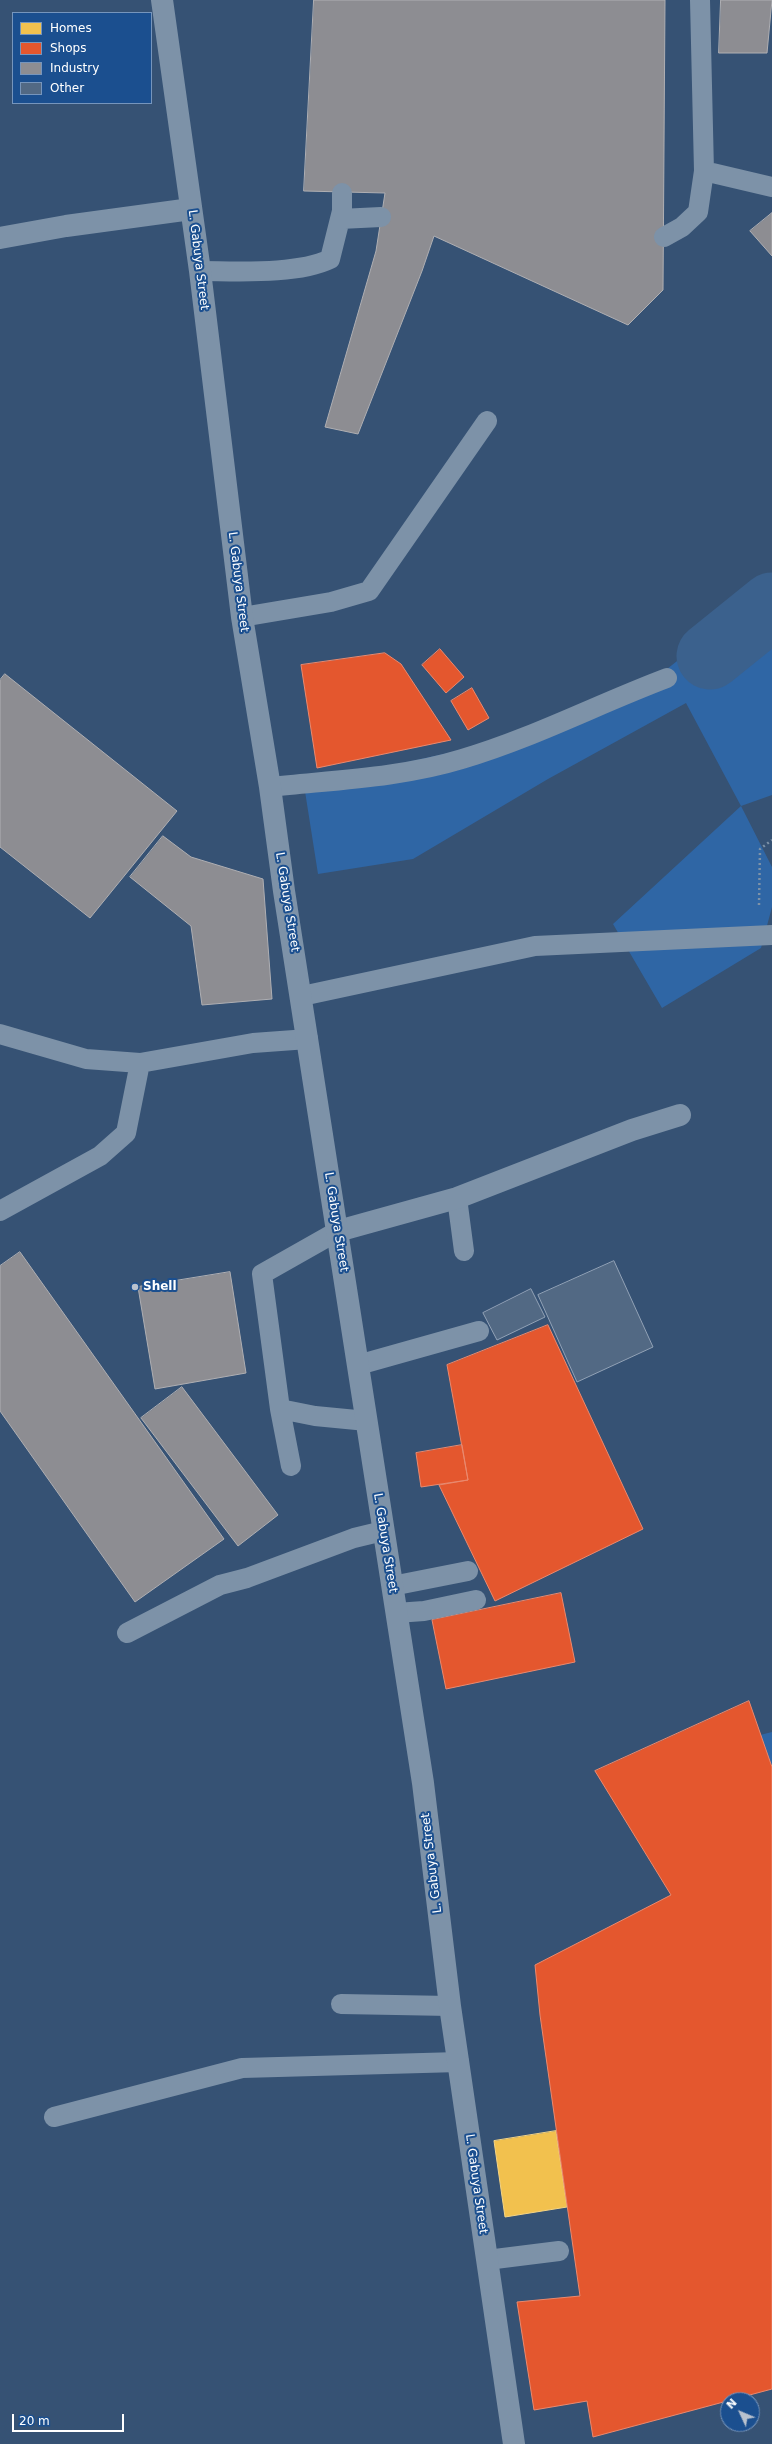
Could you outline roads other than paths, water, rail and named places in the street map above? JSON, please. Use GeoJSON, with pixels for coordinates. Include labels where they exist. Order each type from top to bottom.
{"type":"FeatureCollection","features":[{"type":"Feature","properties":{"kind":"street","name":"L. Gabuya Street"},"geometry":{"type":"LineString","coordinates":[[162,0],[200,271],[242,617],[423,1783],[450,2006],[514,2444]]}},
{"type":"Feature","properties":{"kind":"street"},"geometry":{"type":"LineString","coordinates":[[0,238],[66,226],[191,209]]}},
{"type":"Feature","properties":{"kind":"street"},"geometry":{"type":"LineString","coordinates":[[338,1231],[457,1198],[632,1130],[680,1115]]}},
{"type":"Feature","properties":{"kind":"lane"},"geometry":{"type":"LineString","coordinates":[[664,237],[682,227],[698,212],[704,171],[700,0]]}},
{"type":"Feature","properties":{"kind":"lane"},"geometry":{"type":"LineString","coordinates":[[704,171],[772,187]]}},
{"type":"Feature","properties":{"kind":"lane"},"geometry":{"type":"LineString","coordinates":[[200,271],[252,271],[317,265],[330,260],[340,219],[342,193]]}},
{"type":"Feature","properties":{"kind":"lane"},"geometry":{"type":"LineString","coordinates":[[340,219],[381,216]]}},
{"type":"Feature","properties":{"kind":"lane"},"geometry":{"type":"LineString","coordinates":[[242,617],[331,602],[369,591],[487,421]]}},
{"type":"Feature","properties":{"kind":"lane"},"geometry":{"type":"LineString","coordinates":[[270,790],[407,772],[461,760],[572,718],[667,678]]}},
{"type":"Feature","properties":{"kind":"lane"},"geometry":{"type":"LineString","coordinates":[[302,996],[535,946],[765,934]]}},
{"type":"Feature","properties":{"kind":"lane"},"geometry":{"type":"LineString","coordinates":[[0,1034],[86,1059],[140,1063],[253,1043],[308,1039]]}},
{"type":"Feature","properties":{"kind":"lane"},"geometry":{"type":"LineString","coordinates":[[0,1211],[100,1156],[126,1133],[140,1063]]}},
{"type":"Feature","properties":{"kind":"lane"},"geometry":{"type":"LineString","coordinates":[[457,1198],[464,1252]]}},
{"type":"Feature","properties":{"kind":"lane"},"geometry":{"type":"LineString","coordinates":[[291,1466],[280,1408],[262,1274],[338,1231]]}},
{"type":"Feature","properties":{"kind":"lane"},"geometry":{"type":"LineString","coordinates":[[358,1365],[479,1331]]}},
{"type":"Feature","properties":{"kind":"lane"},"geometry":{"type":"LineString","coordinates":[[280,1408],[315,1416],[367,1421]]}},
{"type":"Feature","properties":{"kind":"lane"},"geometry":{"type":"LineString","coordinates":[[127,1633],[220,1585],[247,1578],[354,1538],[383,1532]]}},
{"type":"Feature","properties":{"kind":"lane"},"geometry":{"type":"LineString","coordinates":[[392,1586],[468,1571]]}},
{"type":"Feature","properties":{"kind":"lane"},"geometry":{"type":"LineString","coordinates":[[396,1613],[424,1611],[476,1600]]}},
{"type":"Feature","properties":{"kind":"lane"},"geometry":{"type":"LineString","coordinates":[[341,2004],[450,2006]]}},
{"type":"Feature","properties":{"kind":"lane"},"geometry":{"type":"LineString","coordinates":[[54,2117],[242,2068],[459,2062]]}},
{"type":"Feature","properties":{"kind":"lane"},"geometry":{"type":"LineString","coordinates":[[487,2260],[559,2251]]}},
{"type":"Feature","properties":{"kind":"waterway"},"geometry":{"type":"LineString","coordinates":[[710,656],[772,606]]}},
{"type":"Feature","properties":{"kind":"place","name":"Shell"},"geometry":{"type":"Point","coordinates":[135,1287]}}]}
